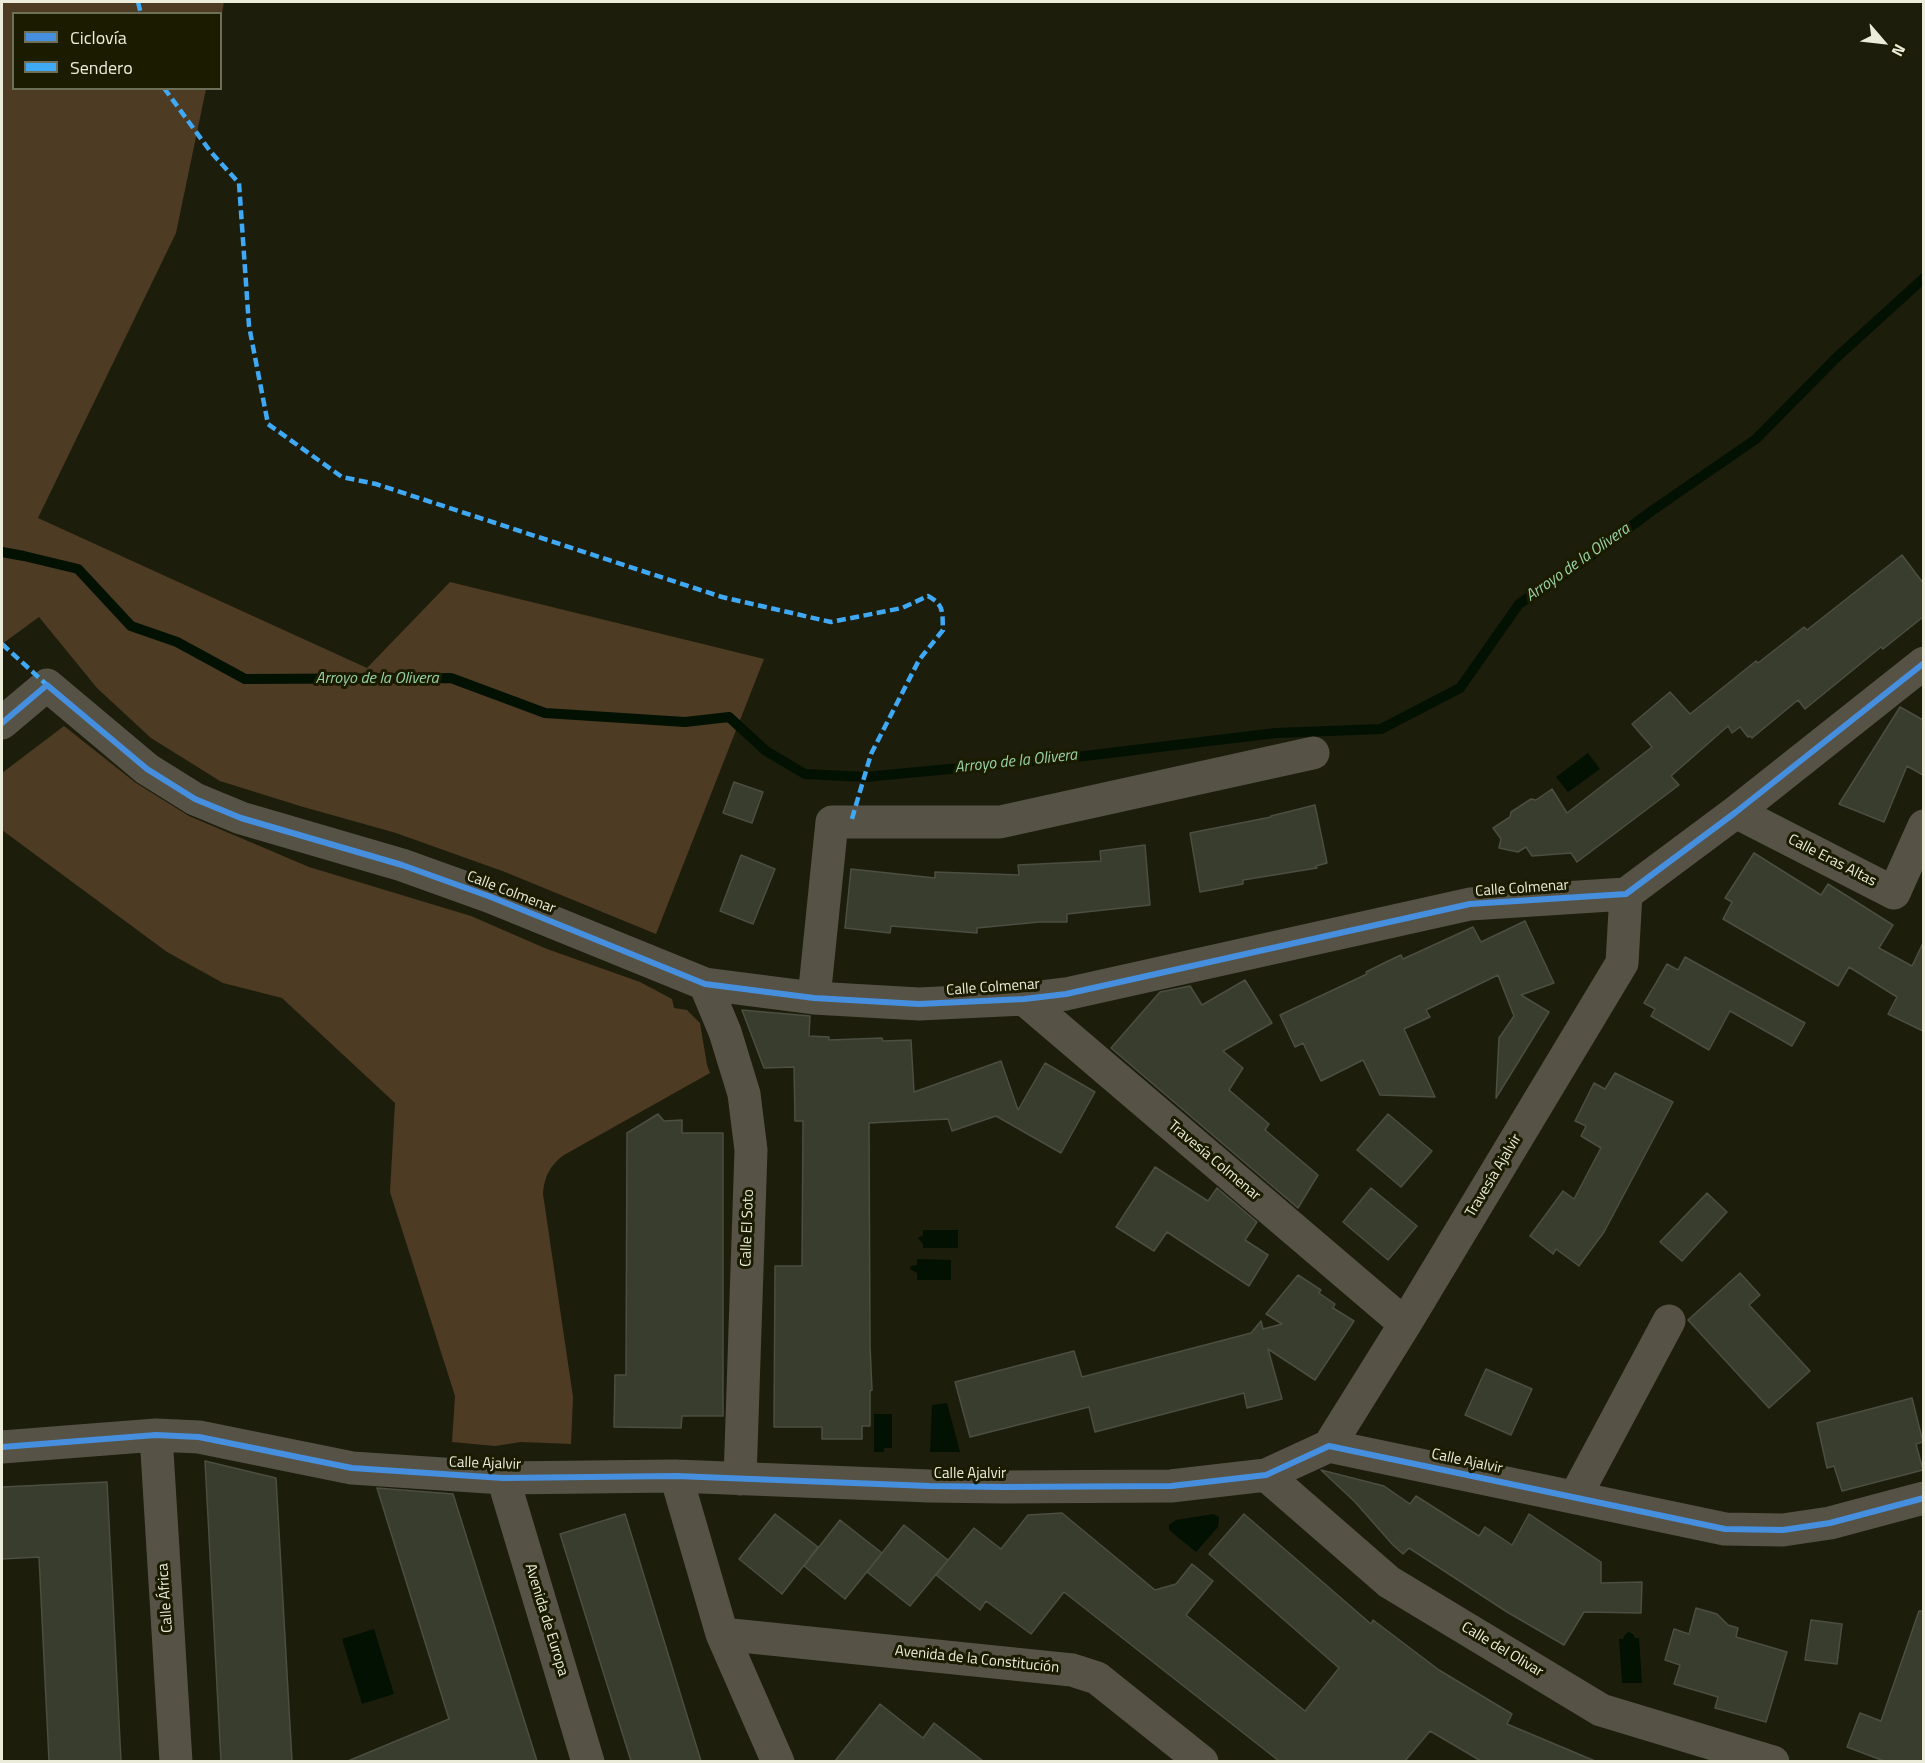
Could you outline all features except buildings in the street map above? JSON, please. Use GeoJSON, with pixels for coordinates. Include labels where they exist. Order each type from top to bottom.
{"type":"FeatureCollection","features":[{"type":"Feature","properties":{"kind":"street"},"geometry":{"type":"LineString","coordinates":[[1626,894],[1736,813],[1923,663]]}},
{"type":"Feature","properties":{"kind":"street","name":"Calle Colmenar"},"geometry":{"type":"LineString","coordinates":[[2,723],[47,686],[147,769],[195,799],[241,818],[402,865],[480,893],[705,984],[814,998],[919,1004],[1024,999],[1066,994],[1470,904],[1626,894]]}},
{"type":"Feature","properties":{"kind":"street"},"geometry":{"type":"LineString","coordinates":[[814,998],[832,822],[1000,822],[1313,753]]}},
{"type":"Feature","properties":{"kind":"street","name":"Calle Eras Altas"},"geometry":{"type":"LineString","coordinates":[[1736,813],[1894,893],[1923,826]]}},
{"type":"Feature","properties":{"kind":"street","name":"Travesía Ajalvir"},"geometry":{"type":"LineString","coordinates":[[1329,1446],[1622,963],[1626,894]]}},
{"type":"Feature","properties":{"kind":"street","name":"Calle El Soto"},"geometry":{"type":"LineString","coordinates":[[705,984],[724,1032],[744,1094],[751,1150],[740,1479]]}},
{"type":"Feature","properties":{"kind":"street","name":"Travesía Colmenar"},"geometry":{"type":"LineString","coordinates":[[1024,999],[1405,1324]]}},
{"type":"Feature","properties":{"kind":"street"},"geometry":{"type":"LineString","coordinates":[[1575,1497],[1669,1322]]}},
{"type":"Feature","properties":{"kind":"street","name":"Calle Ajalvir"},"geometry":{"type":"LineString","coordinates":[[2,1447],[156,1435],[199,1437],[352,1468],[503,1478],[676,1476],[929,1486],[1171,1486],[1266,1475],[1329,1446],[1725,1529],[1783,1530],[1830,1523],[1923,1498]]}},
{"type":"Feature","properties":{"kind":"street","name":"Calle África"},"geometry":{"type":"LineString","coordinates":[[156,1435],[176,1761]]}},
{"type":"Feature","properties":{"kind":"street","name":"Calle del Olivar"},"geometry":{"type":"LineString","coordinates":[[1266,1475],[1389,1582],[1601,1710],[1773,1761]]}},
{"type":"Feature","properties":{"kind":"street"},"geometry":{"type":"LineString","coordinates":[[676,1476],[722,1634],[778,1761]]}},
{"type":"Feature","properties":{"kind":"street","name":"Avenida de Europa"},"geometry":{"type":"LineString","coordinates":[[503,1478],[588,1761]]}},
{"type":"Feature","properties":{"kind":"street","name":"Avenida de la Constitución"},"geometry":{"type":"LineString","coordinates":[[722,1634],[1072,1670],[1097,1678],[1202,1761]]}},
{"type":"Feature","properties":{"kind":"shaded area"},"geometry":{"type":"Polygon","coordinates":[[[2,2],[224,2],[222,13],[12,12],[12,90],[206,90],[176,233],[38,518],[367,668],[450,582],[764,659],[656,934],[505,872],[396,833],[220,781],[151,738],[97,688],[39,617],[2,644],[2,2]]]}},
{"type":"Feature","properties":{"kind":"shaded area"},"geometry":{"type":"Polygon","coordinates":[[[64,726],[136,783],[189,816],[309,867],[471,916],[547,949],[640,982],[672,999],[674,1008],[687,1010],[700,1023],[710,1073],[564,1155],[551,1167],[545,1182],[543,1194],[573,1397],[571,1444],[521,1442],[495,1446],[452,1442],[455,1396],[390,1192],[395,1103],[282,998],[223,983],[167,952],[2,830],[2,773],[64,726]]]}},
{"type":"Feature","properties":{"kind":"shaded area"},"geometry":{"type":"Polygon","coordinates":[[[1588,753],[1600,769],[1568,792],[1556,777],[1588,753]]]}},
{"type":"Feature","properties":{"kind":"shaded area"},"geometry":{"type":"Polygon","coordinates":[[[923,1230],[958,1230],[958,1248],[923,1248],[918,1238],[923,1235],[923,1230]]]}},
{"type":"Feature","properties":{"kind":"shaded area"},"geometry":{"type":"Polygon","coordinates":[[[917,1259],[951,1260],[951,1280],[917,1280],[917,1273],[910,1269],[911,1266],[917,1265],[917,1259]]]}},
{"type":"Feature","properties":{"kind":"shaded area"},"geometry":{"type":"Polygon","coordinates":[[[947,1403],[960,1452],[930,1452],[932,1405],[947,1403]]]}},
{"type":"Feature","properties":{"kind":"shaded area"},"geometry":{"type":"Polygon","coordinates":[[[874,1414],[892,1414],[892,1448],[884,1448],[884,1452],[874,1452],[874,1414]]]}},
{"type":"Feature","properties":{"kind":"shaded area"},"geometry":{"type":"Polygon","coordinates":[[[1213,1514],[1219,1517],[1218,1527],[1196,1552],[1169,1530],[1169,1525],[1176,1520],[1213,1514]]]}},
{"type":"Feature","properties":{"kind":"shaded area"},"geometry":{"type":"Polygon","coordinates":[[[374,1629],[394,1694],[362,1704],[342,1639],[374,1629]]]}},
{"type":"Feature","properties":{"kind":"shaded area"},"geometry":{"type":"Polygon","coordinates":[[[1628,1632],[1635,1638],[1639,1638],[1642,1683],[1622,1683],[1619,1639],[1623,1639],[1628,1632]]]}},
{"type":"Feature","properties":{"kind":"waterway","name":"Arroyo de la Olivera"},"geometry":{"type":"LineString","coordinates":[[2,552],[78,569],[131,626],[177,642],[245,679],[451,678],[545,713],[685,722],[729,717],[766,751],[805,774],[865,777],[1076,757],[1276,733],[1381,729],[1460,688],[1519,604],[1756,439],[1836,358],[1924,278]]}},
{"type":"Feature","properties":{"kind":"marked path"},"geometry":{"type":"LineString","coordinates":[[138,2],[140,12]]}},
{"type":"Feature","properties":{"kind":"marked path"},"geometry":{"type":"LineString","coordinates":[[165,90],[210,151],[239,183],[249,326],[268,424],[342,477],[376,484],[722,597],[831,622],[902,608],[928,596],[940,606],[943,630],[919,660],[871,754],[851,822]]}},
{"type":"Feature","properties":{"kind":"marked path"},"geometry":{"type":"LineString","coordinates":[[2,644],[47,685]]}},
{"type":"Feature","properties":{"kind":"cycle path"},"geometry":{"type":"LineString","coordinates":[[2,723],[47,685],[147,769],[195,799],[241,818],[402,865],[491,897],[705,984],[814,998],[919,1004],[1024,999],[1066,994],[1470,904],[1626,894],[1736,812],[1924,663]]}},
{"type":"Feature","properties":{"kind":"cycle path"},"geometry":{"type":"LineString","coordinates":[[2,1447],[156,1435],[199,1437],[352,1468],[503,1478],[676,1476],[1004,1487],[1171,1486],[1266,1475],[1329,1446],[1725,1529],[1783,1530],[1830,1523],[1924,1498]]}}]}
